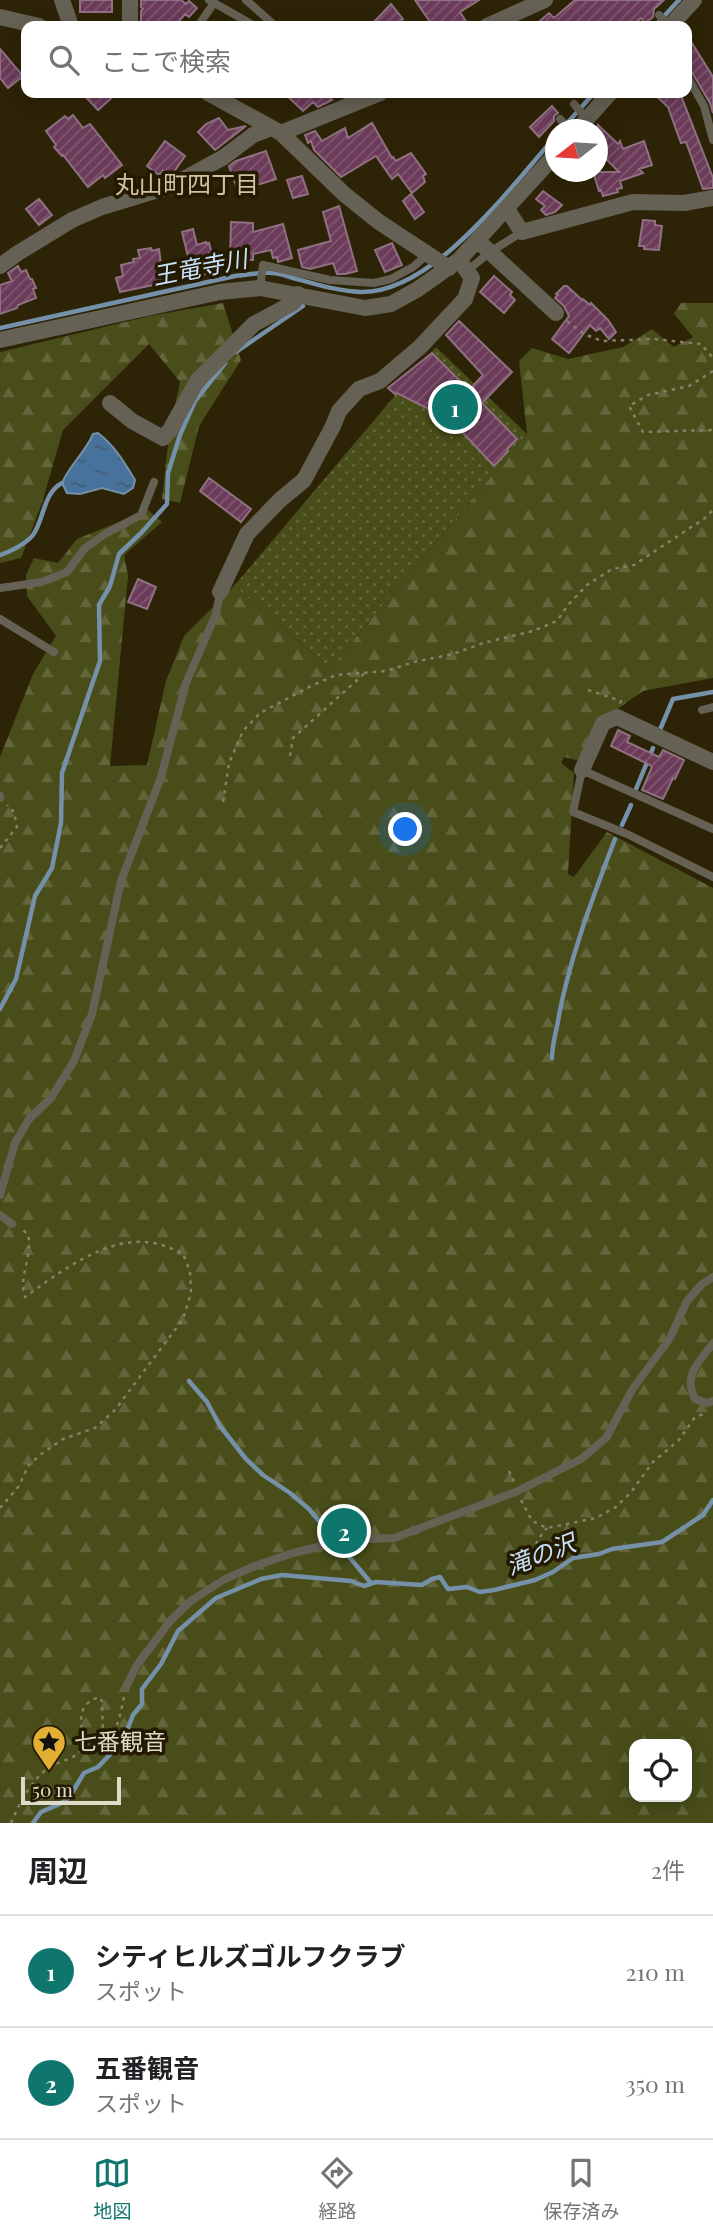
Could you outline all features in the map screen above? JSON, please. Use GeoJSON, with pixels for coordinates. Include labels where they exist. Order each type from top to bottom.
{"type":"FeatureCollection","features":[{"type":"Feature","properties":{"kind":"street"},"geometry":{"type":"LineString","coordinates":[[62,0],[69,21]]}},
{"type":"Feature","properties":{"kind":"street"},"geometry":{"type":"LineString","coordinates":[[130,0],[130,21]]}},
{"type":"Feature","properties":{"kind":"street"},"geometry":{"type":"LineString","coordinates":[[497,21],[545,0]]}},
{"type":"Feature","properties":{"kind":"street"},"geometry":{"type":"LineString","coordinates":[[667,21],[691,1]]}},
{"type":"Feature","properties":{"kind":"street"},"geometry":{"type":"LineString","coordinates":[[0,17],[21,22]]}},
{"type":"Feature","properties":{"kind":"street"},"geometry":{"type":"LineString","coordinates":[[217,98],[276,130],[370,215],[472,278],[465,299],[420,347],[380,381],[359,389],[339,411],[303,480],[247,534],[219,592]]}},
{"type":"Feature","properties":{"kind":"street"},"geometry":{"type":"LineString","coordinates":[[0,266],[72,220],[102,207],[171,186],[223,157],[253,135],[276,130],[349,98]]}},
{"type":"Feature","properties":{"kind":"street"},"geometry":{"type":"LineString","coordinates":[[573,119],[603,98]]}},
{"type":"Feature","properties":{"kind":"street"},"geometry":{"type":"LineString","coordinates":[[0,341],[261,284],[365,308],[391,303],[407,296],[447,262],[484,246],[508,209],[545,166]]}},
{"type":"Feature","properties":{"kind":"street"},"geometry":{"type":"LineString","coordinates":[[508,209],[522,232],[633,201],[684,203],[713,198]]}},
{"type":"Feature","properties":{"kind":"street"},"geometry":{"type":"LineString","coordinates":[[484,246],[556,313]]}},
{"type":"Feature","properties":{"kind":"street"},"geometry":{"type":"LineString","coordinates":[[110,403],[132,421],[163,438],[197,381],[254,324],[293,303],[298,294]]}},
{"type":"Feature","properties":{"kind":"street"},"geometry":{"type":"LineString","coordinates":[[582,770],[603,723],[617,717],[713,762]]}},
{"type":"Feature","properties":{"kind":"lane"},"geometry":{"type":"LineString","coordinates":[[246,0],[270,21]]}},
{"type":"Feature","properties":{"kind":"lane"},"geometry":{"type":"LineString","coordinates":[[201,21],[212,2],[246,21]]}},
{"type":"Feature","properties":{"kind":"lane"},"geometry":{"type":"LineString","coordinates":[[692,85],[704,106],[713,140]]}},
{"type":"Feature","properties":{"kind":"lane"},"geometry":{"type":"LineString","coordinates":[[484,246],[522,232]]}},
{"type":"Feature","properties":{"kind":"lane"},"geometry":{"type":"LineString","coordinates":[[261,284],[263,265],[330,280],[374,283],[391,279],[413,267],[447,262]]}},
{"type":"Feature","properties":{"kind":"lane"},"geometry":{"type":"LineString","coordinates":[[0,588],[41,582],[67,572],[85,548],[141,514],[154,482]]}},
{"type":"Feature","properties":{"kind":"lane"},"geometry":{"type":"LineString","coordinates":[[0,1195],[15,1143],[29,1119],[51,1098],[74,1061],[92,1014],[121,881],[161,778],[186,683],[215,614],[219,592]]}},
{"type":"Feature","properties":{"kind":"lane"},"geometry":{"type":"LineString","coordinates":[[0,620],[54,652]]}},
{"type":"Feature","properties":{"kind":"lane"},"geometry":{"type":"LineString","coordinates":[[702,710],[713,707]]}},
{"type":"Feature","properties":{"kind":"lane"},"geometry":{"type":"LineString","coordinates":[[713,829],[582,770],[573,812],[627,834],[713,877]]}},
{"type":"Feature","properties":{"kind":"lane"},"geometry":{"type":"LineString","coordinates":[[0,1216],[12,1224]]}},
{"type":"Feature","properties":{"kind":"lane"},"geometry":{"type":"LineString","coordinates":[[127,1687],[137,1665],[171,1620],[192,1600],[225,1579],[293,1553],[347,1540],[394,1538],[518,1492],[581,1460],[606,1438],[632,1390],[670,1338],[688,1301],[702,1284],[713,1277]]}},
{"type":"Feature","properties":{"kind":"lane"},"geometry":{"type":"LineString","coordinates":[[713,1343],[691,1373],[689,1386],[695,1399],[708,1403],[713,1401]]}},
{"type":"Feature","properties":{"kind":"path"},"geometry":{"type":"LineString","coordinates":[[556,313],[594,340],[654,339],[701,344],[713,358]]}},
{"type":"Feature","properties":{"kind":"path"},"geometry":{"type":"LineString","coordinates":[[713,371],[689,386],[648,395],[629,406],[643,432],[713,430]]}},
{"type":"Feature","properties":{"kind":"path"},"geometry":{"type":"LineString","coordinates":[[223,802],[229,762],[243,731],[260,713],[336,676],[386,671],[533,631],[557,621],[587,585],[612,569],[634,565],[713,510]]}},
{"type":"Feature","properties":{"kind":"path"},"geometry":{"type":"LineString","coordinates":[[290,756],[293,738],[366,672]]}},
{"type":"Feature","properties":{"kind":"path"},"geometry":{"type":"LineString","coordinates":[[588,690],[621,701],[617,717]]}},
{"type":"Feature","properties":{"kind":"path"},"geometry":{"type":"LineString","coordinates":[[0,797],[14,812],[17,827],[0,848]]}},
{"type":"Feature","properties":{"kind":"path"},"geometry":{"type":"LineString","coordinates":[[0,1508],[19,1486],[28,1466],[40,1455],[63,1439],[95,1428],[115,1410],[183,1320],[191,1293],[190,1270],[183,1254],[155,1243],[132,1242],[97,1252],[64,1269],[24,1297],[22,1288],[30,1246],[28,1234],[12,1224]]}},
{"type":"Feature","properties":{"kind":"path"},"geometry":{"type":"LineString","coordinates":[[509,1471],[532,1521],[547,1528],[596,1518],[616,1507],[632,1491],[652,1463],[679,1440],[695,1417],[709,1412]]}},
{"type":"Feature","properties":{"kind":"path"},"geometry":{"type":"LineString","coordinates":[[529,1560],[547,1528]]}},
{"type":"Feature","properties":{"kind":"path"},"geometry":{"type":"LineString","coordinates":[[11,1823],[30,1786],[61,1760],[77,1755],[83,1744],[80,1718],[87,1706],[99,1697],[102,1701],[103,1735],[108,1739],[113,1734],[127,1687]]}},
{"type":"Feature","properties":{"kind":"green space"},"geometry":{"type":"Polygon","coordinates":[[[223,303],[241,360],[199,426],[180,503],[162,499],[169,435],[180,382],[149,344],[63,430],[42,503],[21,558],[0,563],[0,352],[150,316],[223,303]]]}},
{"type":"Feature","properties":{"kind":"green space"},"geometry":{"type":"Polygon","coordinates":[[[681,303],[713,303],[713,678],[643,691],[616,710],[580,761],[564,757],[561,763],[574,773],[568,874],[574,877],[607,832],[713,888],[713,1823],[0,1823],[0,757],[33,674],[56,636],[27,596],[26,575],[34,558],[58,563],[77,539],[148,510],[162,522],[124,555],[128,576],[110,766],[147,765],[166,681],[184,636],[234,586],[330,668],[527,434],[519,361],[532,348],[568,359],[623,347],[652,329],[674,347],[693,337],[674,314],[681,303]]]}},
{"type":"Feature","properties":{"kind":"green space"},"geometry":{"type":"Polygon","coordinates":[[[436,347],[527,434],[330,668],[234,586],[436,347]]]}},
{"type":"Feature","properties":{"kind":"water"},"geometry":{"type":"Polygon","coordinates":[[[98,433],[127,467],[135,480],[133,488],[124,494],[102,488],[80,494],[67,493],[62,483],[65,476],[93,434],[98,433]]]}},
{"type":"Feature","properties":{"kind":"building"},"geometry":{"type":"Polygon","coordinates":[[[80,0],[112,0],[112,12],[80,12],[80,0]]]}},
{"type":"Feature","properties":{"kind":"building"},"geometry":{"type":"Polygon","coordinates":[[[141,0],[181,0],[186,4],[189,1],[197,8],[189,17],[185,14],[179,21],[141,21],[141,0]]]}},
{"type":"Feature","properties":{"kind":"building"},"geometry":{"type":"Polygon","coordinates":[[[415,0],[479,0],[460,12],[466,21],[430,21],[415,0]]]}},
{"type":"Feature","properties":{"kind":"building"},"geometry":{"type":"Polygon","coordinates":[[[575,0],[664,0],[654,9],[653,17],[648,21],[641,18],[637,21],[540,21],[549,13],[554,18],[575,0]]]}},
{"type":"Feature","properties":{"kind":"building"},"geometry":{"type":"Polygon","coordinates":[[[391,4],[403,19],[400,21],[375,21],[391,4]]]}},
{"type":"Feature","properties":{"kind":"building"},"geometry":{"type":"Polygon","coordinates":[[[692,43],[713,77],[713,113],[692,72],[692,43]]]}},
{"type":"Feature","properties":{"kind":"building"},"geometry":{"type":"Polygon","coordinates":[[[0,49],[21,74],[21,78],[8,88],[0,78],[0,49]]]}},
{"type":"Feature","properties":{"kind":"building"},"geometry":{"type":"Polygon","coordinates":[[[87,98],[111,98],[98,110],[87,98]]]}},
{"type":"Feature","properties":{"kind":"building"},"geometry":{"type":"Polygon","coordinates":[[[289,98],[332,100],[318,107],[313,102],[303,111],[289,98]]]}},
{"type":"Feature","properties":{"kind":"building"},"geometry":{"type":"Polygon","coordinates":[[[658,98],[682,98],[713,178],[713,188],[703,189],[686,142],[681,143],[668,107],[658,98]]]}},
{"type":"Feature","properties":{"kind":"building"},"geometry":{"type":"Polygon","coordinates":[[[552,106],[558,113],[554,119],[545,119],[545,131],[539,137],[530,127],[552,106]]]}},
{"type":"Feature","properties":{"kind":"building"},"geometry":{"type":"Polygon","coordinates":[[[73,115],[83,128],[90,124],[122,165],[88,187],[54,147],[56,145],[46,131],[65,116],[68,119],[73,115]]]}},
{"type":"Feature","properties":{"kind":"building"},"geometry":{"type":"Polygon","coordinates":[[[219,118],[228,130],[246,126],[215,150],[198,132],[206,124],[219,118]]]}},
{"type":"Feature","properties":{"kind":"building"},"geometry":{"type":"Polygon","coordinates":[[[372,123],[392,158],[396,161],[411,153],[426,174],[423,176],[425,182],[412,193],[398,174],[392,179],[376,156],[341,177],[314,150],[311,141],[308,143],[305,135],[315,131],[322,141],[345,128],[348,138],[372,123]]]}},
{"type":"Feature","properties":{"kind":"building"},"geometry":{"type":"Polygon","coordinates":[[[608,134],[618,144],[620,141],[623,149],[644,141],[652,165],[639,169],[643,173],[620,181],[622,188],[617,189],[618,192],[603,196],[596,182],[608,182],[608,172],[619,172],[608,161],[608,134]]]}},
{"type":"Feature","properties":{"kind":"building"},"geometry":{"type":"Polygon","coordinates":[[[165,141],[185,156],[173,173],[170,175],[163,170],[159,175],[147,166],[165,141]]]}},
{"type":"Feature","properties":{"kind":"building"},"geometry":{"type":"Polygon","coordinates":[[[266,151],[276,179],[238,191],[229,166],[266,151]]]}},
{"type":"Feature","properties":{"kind":"building"},"geometry":{"type":"Polygon","coordinates":[[[302,176],[308,194],[293,198],[287,180],[302,176]]]}},
{"type":"Feature","properties":{"kind":"building"},"geometry":{"type":"Polygon","coordinates":[[[543,191],[562,205],[555,212],[546,215],[541,210],[545,206],[536,199],[543,191]]]}},
{"type":"Feature","properties":{"kind":"building"},"geometry":{"type":"Polygon","coordinates":[[[411,194],[424,212],[415,219],[403,201],[411,194]]]}},
{"type":"Feature","properties":{"kind":"building"},"geometry":{"type":"Polygon","coordinates":[[[39,199],[52,215],[39,225],[26,209],[39,199]]]}},
{"type":"Feature","properties":{"kind":"building"},"geometry":{"type":"Polygon","coordinates":[[[339,206],[357,271],[337,274],[333,263],[310,269],[302,267],[298,250],[331,241],[323,212],[339,206]]]}},
{"type":"Feature","properties":{"kind":"building"},"geometry":{"type":"Polygon","coordinates":[[[643,220],[655,221],[655,225],[662,226],[659,250],[639,246],[643,220]]]}},
{"type":"Feature","properties":{"kind":"building"},"geometry":{"type":"Polygon","coordinates":[[[231,222],[253,223],[253,232],[283,224],[292,258],[278,262],[277,257],[273,258],[271,250],[253,254],[253,260],[230,259],[231,222]]]}},
{"type":"Feature","properties":{"kind":"building"},"geometry":{"type":"Polygon","coordinates":[[[193,229],[197,245],[209,243],[212,254],[205,256],[210,273],[193,277],[182,232],[193,229]]]}},
{"type":"Feature","properties":{"kind":"building"},"geometry":{"type":"Polygon","coordinates":[[[392,243],[402,265],[385,272],[375,250],[392,243]]]}},
{"type":"Feature","properties":{"kind":"building"},"geometry":{"type":"Polygon","coordinates":[[[151,248],[152,251],[159,249],[163,280],[157,281],[158,284],[120,292],[116,278],[123,276],[121,265],[140,258],[138,250],[151,248]]]}},
{"type":"Feature","properties":{"kind":"building"},"geometry":{"type":"Polygon","coordinates":[[[18,266],[21,272],[26,270],[32,279],[36,298],[0,314],[0,285],[12,281],[8,273],[18,266]]]}},
{"type":"Feature","properties":{"kind":"building"},"geometry":{"type":"Polygon","coordinates":[[[494,276],[512,292],[510,295],[515,300],[504,313],[480,292],[494,276]]]}},
{"type":"Feature","properties":{"kind":"building"},"geometry":{"type":"Polygon","coordinates":[[[564,286],[582,300],[590,305],[591,303],[608,320],[616,332],[609,339],[600,328],[596,331],[590,325],[569,353],[552,339],[569,316],[564,306],[555,298],[564,286]]]}},
{"type":"Feature","properties":{"kind":"building"},"geometry":{"type":"Polygon","coordinates":[[[459,321],[512,372],[482,403],[517,439],[494,466],[451,420],[395,394],[388,388],[432,353],[469,390],[483,375],[446,335],[459,321]]]}},
{"type":"Feature","properties":{"kind":"building"},"geometry":{"type":"Polygon","coordinates":[[[209,478],[251,509],[241,522],[200,491],[209,478]]]}},
{"type":"Feature","properties":{"kind":"building"},"geometry":{"type":"Polygon","coordinates":[[[138,579],[156,587],[147,609],[128,602],[138,579]]]}},
{"type":"Feature","properties":{"kind":"building"},"geometry":{"type":"Polygon","coordinates":[[[618,730],[630,736],[627,742],[659,757],[663,750],[684,760],[663,799],[642,790],[652,767],[611,746],[618,730]]]}},
{"type":"Feature","properties":{"kind":"waterway","name":"王竜寺川"},"geometry":{"type":"LineString","coordinates":[[660,21],[679,0]]}},
{"type":"Feature","properties":{"kind":"waterway","name":"王竜寺川"},"geometry":{"type":"LineString","coordinates":[[571,119],[590,98]]}},
{"type":"Feature","properties":{"kind":"waterway","name":"王竜寺川"},"geometry":{"type":"LineString","coordinates":[[0,328],[258,273],[277,274],[352,291],[388,288],[416,275],[469,233],[545,149]]}},
{"type":"Feature","properties":{"kind":"waterway"},"geometry":{"type":"LineString","coordinates":[[236,352],[303,306]]}},
{"type":"Feature","properties":{"kind":"waterway"},"geometry":{"type":"LineString","coordinates":[[0,1009],[16,979],[35,896],[52,868],[61,823],[62,773],[100,661],[99,605],[110,586],[119,554],[167,504],[168,473],[180,435],[195,401],[225,363]]}},
{"type":"Feature","properties":{"kind":"waterway"},"geometry":{"type":"LineString","coordinates":[[0,555],[18,547],[33,535],[47,500],[62,483]]}},
{"type":"Feature","properties":{"kind":"waterway"},"geometry":{"type":"LineString","coordinates":[[659,732],[673,699],[713,692]]}},
{"type":"Feature","properties":{"kind":"waterway"},"geometry":{"type":"LineString","coordinates":[[636,789],[653,748]]}},
{"type":"Feature","properties":{"kind":"waterway"},"geometry":{"type":"LineString","coordinates":[[622,825],[631,805]]}},
{"type":"Feature","properties":{"kind":"waterway"},"geometry":{"type":"LineString","coordinates":[[552,1058],[559,1015],[576,948],[615,839]]}},
{"type":"Feature","properties":{"kind":"waterway"},"geometry":{"type":"LineString","coordinates":[[189,1381],[207,1402],[220,1426],[246,1459],[309,1509],[371,1583]]}},
{"type":"Feature","properties":{"kind":"waterway","name":"滝の沢"},"geometry":{"type":"LineString","coordinates":[[33,1823],[41,1812],[62,1803],[70,1796],[84,1773],[98,1767],[123,1741],[133,1715],[142,1704],[142,1689],[161,1664],[178,1631],[216,1598],[261,1579],[282,1575],[351,1581],[364,1586],[376,1582],[422,1585],[440,1577],[448,1589],[467,1587],[480,1592],[494,1590],[535,1580],[573,1558],[662,1542],[703,1515],[713,1500]]}},
{"type":"Feature","properties":{"kind":"place","name":"シティヒルズゴルフクラブ"},"geometry":{"type":"Point","coordinates":[455,407]}},
{"type":"Feature","properties":{"kind":"place","name":"五番観音"},"geometry":{"type":"Point","coordinates":[344,1531]}},
{"type":"Feature","properties":{"kind":"place","name":"七番観音"},"geometry":{"type":"Point","coordinates":[49,1772]}},
{"type":"Feature","properties":{"kind":"district","name":"丸山町四丁目"},"geometry":{"type":"Point","coordinates":[187,185]}}]}
